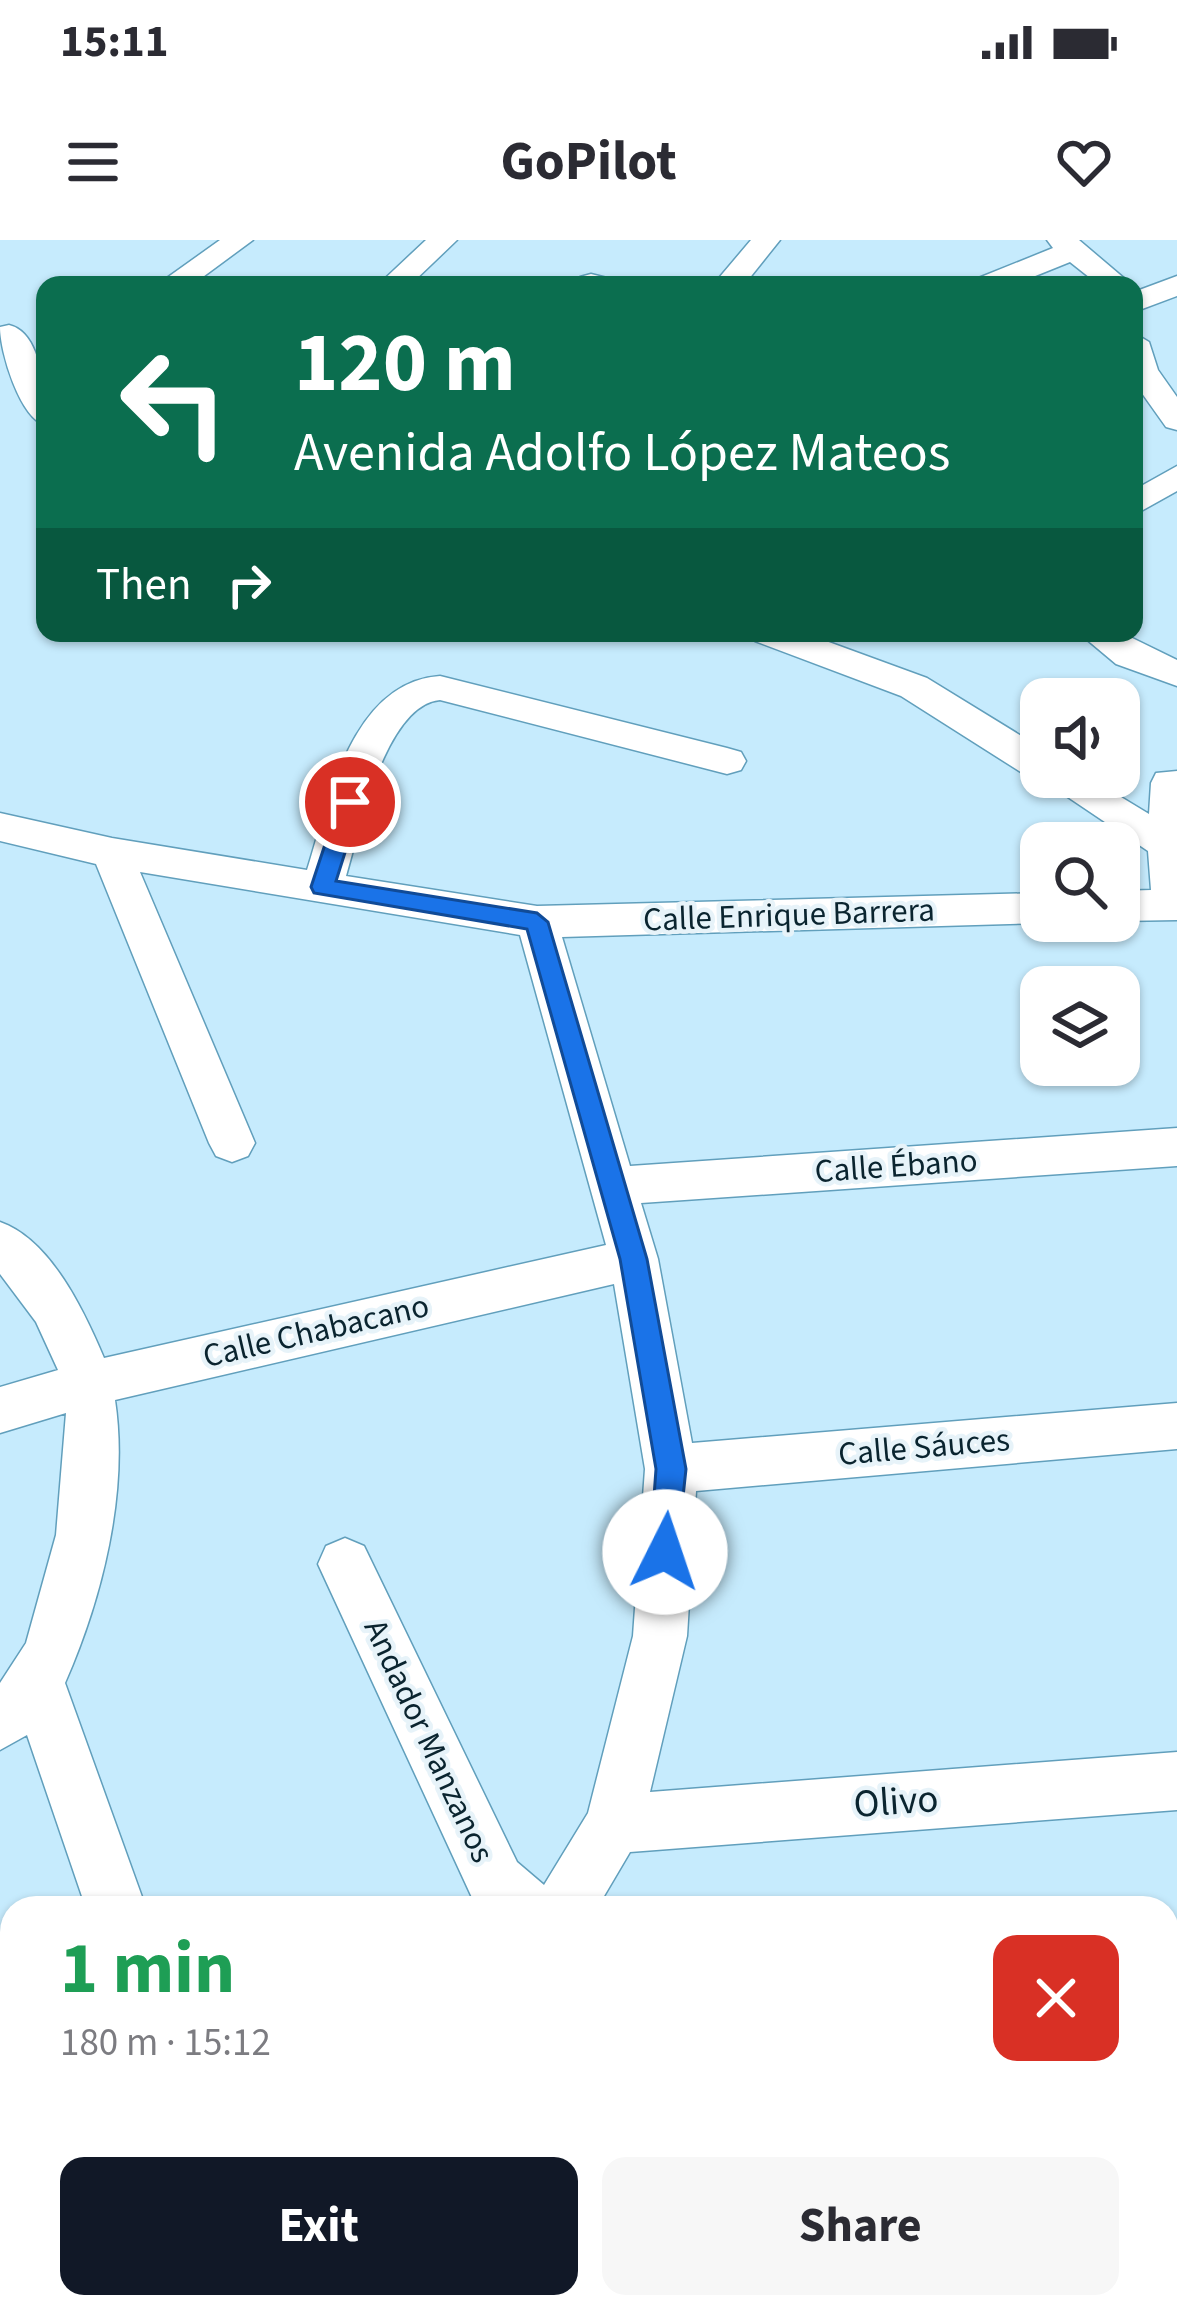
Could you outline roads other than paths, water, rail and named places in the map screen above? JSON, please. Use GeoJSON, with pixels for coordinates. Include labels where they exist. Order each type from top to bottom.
{"type":"FeatureCollection","features":[{"type":"Feature","properties":{"kind":"street"},"geometry":{"type":"LineString","coordinates":[[185,276],[239,240]]}},
{"type":"Feature","properties":{"kind":"street"},"geometry":{"type":"LineString","coordinates":[[216,276],[268,240]]}},
{"type":"Feature","properties":{"kind":"street"},"geometry":{"type":"LineString","coordinates":[[403,276],[443,240]]}},
{"type":"Feature","properties":{"kind":"street"},"geometry":{"type":"LineString","coordinates":[[736,276],[766,240]]}},
{"type":"Feature","properties":{"kind":"street"},"geometry":{"type":"LineString","coordinates":[[1005,276],[1068,245],[1106,276]]}},
{"type":"Feature","properties":{"kind":"street"},"geometry":{"type":"LineString","coordinates":[[1143,299],[1177,285]]}},
{"type":"Feature","properties":{"kind":"street"},"geometry":{"type":"LineString","coordinates":[[36,328],[4,334],[36,398]]}},
{"type":"Feature","properties":{"kind":"street"},"geometry":{"type":"LineString","coordinates":[[1143,371],[1177,420]]}},
{"type":"Feature","properties":{"kind":"street"},"geometry":{"type":"LineString","coordinates":[[1143,500],[1177,476]]}},
{"type":"Feature","properties":{"kind":"street"},"geometry":{"type":"LineString","coordinates":[[792,642],[914,687],[1020,753]]}},
{"type":"Feature","properties":{"kind":"street"},"geometry":{"type":"LineString","coordinates":[[1110,642],[1177,674]]}},
{"type":"Feature","properties":{"kind":"street"},"geometry":{"type":"LineString","coordinates":[[322,887],[364,760],[404,699],[420,690],[440,688],[727,761]]}},
{"type":"Feature","properties":{"kind":"street"},"geometry":{"type":"LineString","coordinates":[[1140,906],[1175,905],[1167,844],[1170,783]]}},
{"type":"Feature","properties":{"kind":"street"},"geometry":{"type":"LineString","coordinates":[[1093,798],[1167,844]]}},
{"type":"Feature","properties":{"kind":"street","name":"Calle Enrique Barrera"},"geometry":{"type":"LineString","coordinates":[[7,840],[537,922],[1020,909]]}},
{"type":"Feature","properties":{"kind":"street"},"geometry":{"type":"LineString","coordinates":[[112,853],[232,1143]]}},
{"type":"Feature","properties":{"kind":"street"},"geometry":{"type":"LineString","coordinates":[[537,922],[634,1259],[671,1469],[660,1636],[614,1824],[571,1896]]}},
{"type":"Feature","properties":{"kind":"street","name":"Calle Ébano"},"geometry":{"type":"LineString","coordinates":[[614,1186],[1177,1147]]}},
{"type":"Feature","properties":{"kind":"street"},"geometry":{"type":"LineString","coordinates":[[0,1242],[56,1312],[87,1384],[85,1543],[18,1703],[110,1896]]}},
{"type":"Feature","properties":{"kind":"street","name":"Calle Chabacano"},"geometry":{"type":"LineString","coordinates":[[0,1410],[87,1384],[634,1259]]}},
{"type":"Feature","properties":{"kind":"street","name":"Calle Sáuces"},"geometry":{"type":"LineString","coordinates":[[671,1469],[1177,1426]]}},
{"type":"Feature","properties":{"kind":"street","name":"Andador Manzanos"},"geometry":{"type":"LineString","coordinates":[[345,1564],[496,1883],[511,1896]]}},
{"type":"Feature","properties":{"kind":"street","name":"Olivo"},"geometry":{"type":"LineString","coordinates":[[614,1824],[1177,1780]]}}]}
